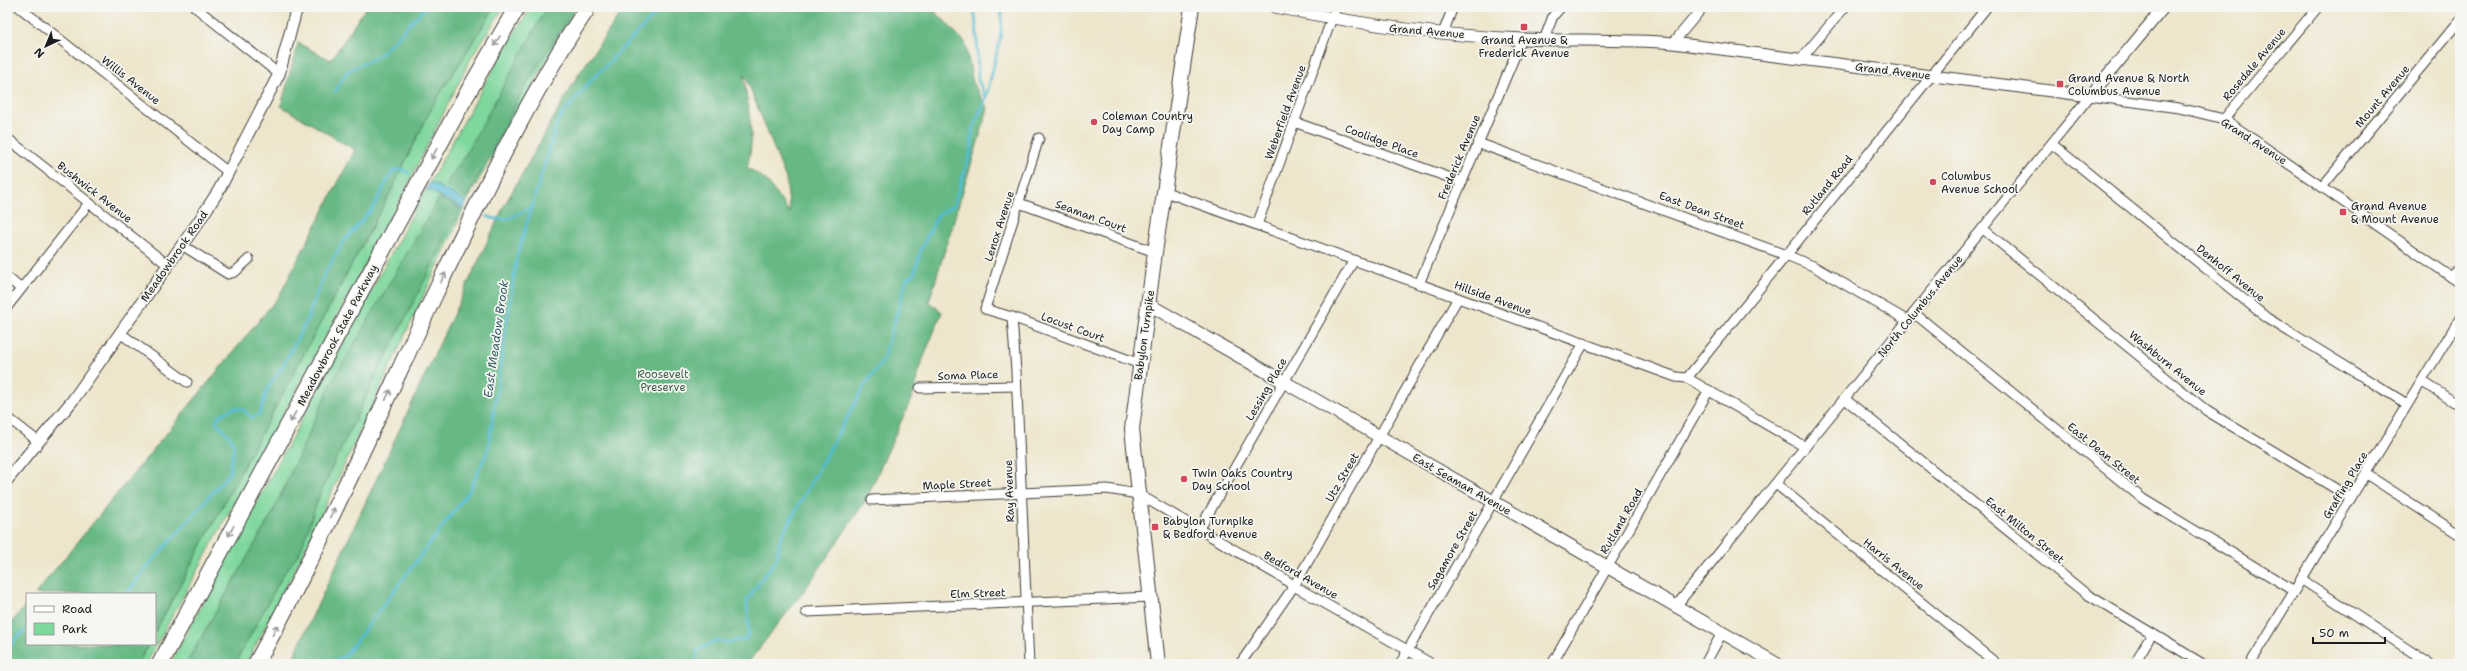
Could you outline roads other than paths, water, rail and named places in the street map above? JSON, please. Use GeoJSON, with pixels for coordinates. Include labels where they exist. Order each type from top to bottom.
{"type":"FeatureCollection","features":[{"type":"Feature","properties":{"kind":"highway","name":"Meadowbrook State Parkway"},"geometry":{"type":"LineString","coordinates":[[160,664],[458,108],[517,7]]}},
{"type":"Feature","properties":{"kind":"highway"},"geometry":{"type":"LineString","coordinates":[[256,664],[342,494],[477,204],[513,134],[588,7]]}},
{"type":"Feature","properties":{"kind":"main road","name":"Babylon Turnpike"},"geometry":{"type":"LineString","coordinates":[[1158,664],[1132,429],[1154,252],[1192,7]]}},
{"type":"Feature","properties":{"kind":"main road","name":"East Seaman Avenue"},"geometry":{"type":"LineString","coordinates":[[1148,304],[1777,664]]}},
{"type":"Feature","properties":{"kind":"street","name":"Willis Avenue"},"geometry":{"type":"LineString","coordinates":[[19,7],[228,172]]}},
{"type":"Feature","properties":{"kind":"street"},"geometry":{"type":"LineString","coordinates":[[195,7],[280,74]]}},
{"type":"Feature","properties":{"kind":"street","name":"Meadowbrook Road"},"geometry":{"type":"LineString","coordinates":[[7,480],[73,400],[182,246],[228,172],[280,74],[297,7]]}},
{"type":"Feature","properties":{"kind":"street","name":"Grand Avenue"},"geometry":{"type":"LineString","coordinates":[[1275,7],[1375,26],[1443,33],[1544,40],[1645,41],[1673,43],[2179,108],[2224,119],[2460,283]]}},
{"type":"Feature","properties":{"kind":"street","name":"Weberfield Avenue"},"geometry":{"type":"LineString","coordinates":[[1257,225],[1336,7]]}},
{"type":"Feature","properties":{"kind":"street"},"geometry":{"type":"LineString","coordinates":[[1443,33],[1453,7]]}},
{"type":"Feature","properties":{"kind":"street"},"geometry":{"type":"LineString","coordinates":[[1544,40],[1553,16],[1561,7]]}},
{"type":"Feature","properties":{"kind":"street"},"geometry":{"type":"LineString","coordinates":[[1673,43],[1703,7]]}},
{"type":"Feature","properties":{"kind":"street"},"geometry":{"type":"LineString","coordinates":[[1801,59],[1845,7]]}},
{"type":"Feature","properties":{"kind":"street","name":"Rutland Road"},"geometry":{"type":"LineString","coordinates":[[1687,378],[1987,7]]}},
{"type":"Feature","properties":{"kind":"street","name":"North Columbus Avenue"},"geometry":{"type":"LineString","coordinates":[[1676,606],[2164,7]]}},
{"type":"Feature","properties":{"kind":"street","name":"Rosedale Avenue"},"geometry":{"type":"LineString","coordinates":[[2224,119],[2318,7]]}},
{"type":"Feature","properties":{"kind":"street","name":"Mount Avenue"},"geometry":{"type":"LineString","coordinates":[[2322,187],[2460,20]]}},
{"type":"Feature","properties":{"kind":"street","name":"Frederick Avenue"},"geometry":{"type":"LineString","coordinates":[[1419,284],[1522,39]]}},
{"type":"Feature","properties":{"kind":"street","name":"Coolidge Place"},"geometry":{"type":"LineString","coordinates":[[1294,122],[1462,182]]}},
{"type":"Feature","properties":{"kind":"street","name":"Bushwick Avenue"},"geometry":{"type":"LineString","coordinates":[[7,138],[168,265]]}},
{"type":"Feature","properties":{"kind":"street","name":"Lenox Avenue"},"geometry":{"type":"LineString","coordinates":[[997,313],[985,309],[1039,138]]}},
{"type":"Feature","properties":{"kind":"street","name":"East Dean Street"},"geometry":{"type":"LineString","coordinates":[[1478,143],[1786,255],[1813,266],[1911,317],[2143,499],[2293,590]]}},
{"type":"Feature","properties":{"kind":"street","name":"Denhoff Avenue"},"geometry":{"type":"LineString","coordinates":[[2052,144],[2267,318],[2406,404]]}},
{"type":"Feature","properties":{"kind":"street","name":"Hillside Avenue"},"geometry":{"type":"LineString","coordinates":[[1163,191],[1676,377],[1687,378],[1805,447]]}},
{"type":"Feature","properties":{"kind":"street"},"geometry":{"type":"LineString","coordinates":[[7,307],[89,203]]}},
{"type":"Feature","properties":{"kind":"street","name":"Seaman Court"},"geometry":{"type":"LineString","coordinates":[[1018,203],[1154,252]]}},
{"type":"Feature","properties":{"kind":"street","name":"Washburn Avenue"},"geometry":{"type":"LineString","coordinates":[[1983,229],[2207,411],[2351,498]]}},
{"type":"Feature","properties":{"kind":"street"},"geometry":{"type":"LineString","coordinates":[[182,246],[228,274],[235,272],[249,258]]}},
{"type":"Feature","properties":{"kind":"street","name":"Lessing Place"},"geometry":{"type":"LineString","coordinates":[[1199,530],[1354,260]]}},
{"type":"Feature","properties":{"kind":"street"},"geometry":{"type":"LineString","coordinates":[[2451,277],[2460,268]]}},
{"type":"Feature","properties":{"kind":"street"},"geometry":{"type":"LineString","coordinates":[[7,277],[21,289]]}},
{"type":"Feature","properties":{"kind":"street","name":"Utz Street"},"geometry":{"type":"LineString","coordinates":[[1240,664],[1294,586],[1458,298]]}},
{"type":"Feature","properties":{"kind":"street","name":"Locust Court"},"geometry":{"type":"LineString","coordinates":[[997,313],[1012,317],[1140,364]]}},
{"type":"Feature","properties":{"kind":"street","name":"Ray Avenue"},"geometry":{"type":"LineString","coordinates":[[1012,317],[1029,664]]}},
{"type":"Feature","properties":{"kind":"street","name":"Graffing Place"},"geometry":{"type":"LineString","coordinates":[[2250,664],[2293,590],[2301,580],[2366,474],[2406,404],[2422,381],[2460,318]]}},
{"type":"Feature","properties":{"kind":"street"},"geometry":{"type":"LineString","coordinates":[[120,333],[187,382]]}},
{"type":"Feature","properties":{"kind":"street","name":"Sagamore Street"},"geometry":{"type":"LineString","coordinates":[[1400,664],[1584,344]]}},
{"type":"Feature","properties":{"kind":"street"},"geometry":{"type":"LineString","coordinates":[[2422,381],[2460,406]]}},
{"type":"Feature","properties":{"kind":"street","name":"Soma Place"},"geometry":{"type":"LineString","coordinates":[[920,388],[1016,386]]}},
{"type":"Feature","properties":{"kind":"street","name":"Rutland Road"},"geometry":{"type":"LineString","coordinates":[[1552,664],[1709,390]]}},
{"type":"Feature","properties":{"kind":"street","name":"East Milton Street"},"geometry":{"type":"LineString","coordinates":[[1845,399],[2075,586],[2203,664]]}},
{"type":"Feature","properties":{"kind":"street"},"geometry":{"type":"LineString","coordinates":[[7,417],[39,442]]}},
{"type":"Feature","properties":{"kind":"street"},"geometry":{"type":"LineString","coordinates":[[2366,474],[2460,535]]}},
{"type":"Feature","properties":{"kind":"street","name":"Harris Avenue"},"geometry":{"type":"LineString","coordinates":[[1776,484],[1997,664]]}},
{"type":"Feature","properties":{"kind":"street","name":"Maple Street"},"geometry":{"type":"LineString","coordinates":[[872,500],[1108,489],[1138,494]]}},
{"type":"Feature","properties":{"kind":"street","name":"Bedford Avenue"},"geometry":{"type":"LineString","coordinates":[[1138,494],[1283,578],[1294,586],[1432,664]]}},
{"type":"Feature","properties":{"kind":"street"},"geometry":{"type":"LineString","coordinates":[[2301,580],[2430,664]]}},
{"type":"Feature","properties":{"kind":"street","name":"Elm Street"},"geometry":{"type":"LineString","coordinates":[[806,612],[1150,597]]}},
{"type":"Feature","properties":{"kind":"street"},"geometry":{"type":"LineString","coordinates":[[1704,664],[1722,633]]}},
{"type":"Feature","properties":{"kind":"street"},"geometry":{"type":"LineString","coordinates":[[2134,664],[2152,634]]}},
{"type":"Feature","properties":{"kind":"water"},"geometry":{"type":"Polygon","coordinates":[[[430,182],[467,201],[464,209],[426,189],[430,182]]]}},
{"type":"Feature","properties":{"kind":"waterway"},"geometry":{"type":"LineString","coordinates":[[335,92],[348,71],[379,56],[426,7]]}},
{"type":"Feature","properties":{"kind":"waterway","name":"East Meadow Brook"},"geometry":{"type":"LineString","coordinates":[[329,664],[345,656],[470,490],[488,450],[517,256],[558,120],[588,84],[662,7]]}},
{"type":"Feature","properties":{"kind":"waterway"},"geometry":{"type":"LineString","coordinates":[[696,664],[697,651],[717,640],[728,643],[746,639],[749,632],[747,600],[777,558],[780,539],[865,385],[883,361],[907,278],[914,275],[921,249],[938,215],[954,205],[972,148],[972,131],[986,98],[978,80],[977,34],[974,7]]}},
{"type":"Feature","properties":{"kind":"waterway"},"geometry":{"type":"LineString","coordinates":[[986,98],[1001,35],[1002,7]]}},
{"type":"Feature","properties":{"kind":"waterway"},"geometry":{"type":"LineString","coordinates":[[128,593],[143,572],[229,474],[234,447],[231,438],[216,422],[219,416],[234,408],[242,409],[252,418],[260,414],[267,390],[283,366],[307,320],[323,277],[344,241],[373,208],[393,171],[401,169],[409,173]]}},
{"type":"Feature","properties":{"kind":"waterway"},"geometry":{"type":"LineString","coordinates":[[487,216],[505,219],[517,215],[533,206]]}},
{"type":"Feature","properties":{"kind":"waterway"},"geometry":{"type":"LineString","coordinates":[[9,664],[10,648],[14,640],[26,631]]}},
{"type":"Feature","properties":{"kind":"place","name":"Grand Avenue & Frederick Avenue"},"geometry":{"type":"Point","coordinates":[1524,27]}},
{"type":"Feature","properties":{"kind":"place","name":"Grand Avenue & North Columbus Avenue"},"geometry":{"type":"Point","coordinates":[2060,84]}},
{"type":"Feature","properties":{"kind":"place","name":"Coleman Country Day Camp"},"geometry":{"type":"Point","coordinates":[1094,122]}},
{"type":"Feature","properties":{"kind":"place","name":"Columbus Avenue School"},"geometry":{"type":"Point","coordinates":[1933,182]}},
{"type":"Feature","properties":{"kind":"place","name":"Grand Avenue & Mount Avenue"},"geometry":{"type":"Point","coordinates":[2343,212]}},
{"type":"Feature","properties":{"kind":"place","name":"Twin Oaks Country Day School"},"geometry":{"type":"Point","coordinates":[1184,479]}},
{"type":"Feature","properties":{"kind":"place","name":"Babylon Turnpike & Bedford Avenue"},"geometry":{"type":"Point","coordinates":[1155,527]}},
{"type":"Feature","properties":{"kind":"park label","name":"Roosevelt Preserve"},"geometry":{"type":"Point","coordinates":[663,380]}}]}
